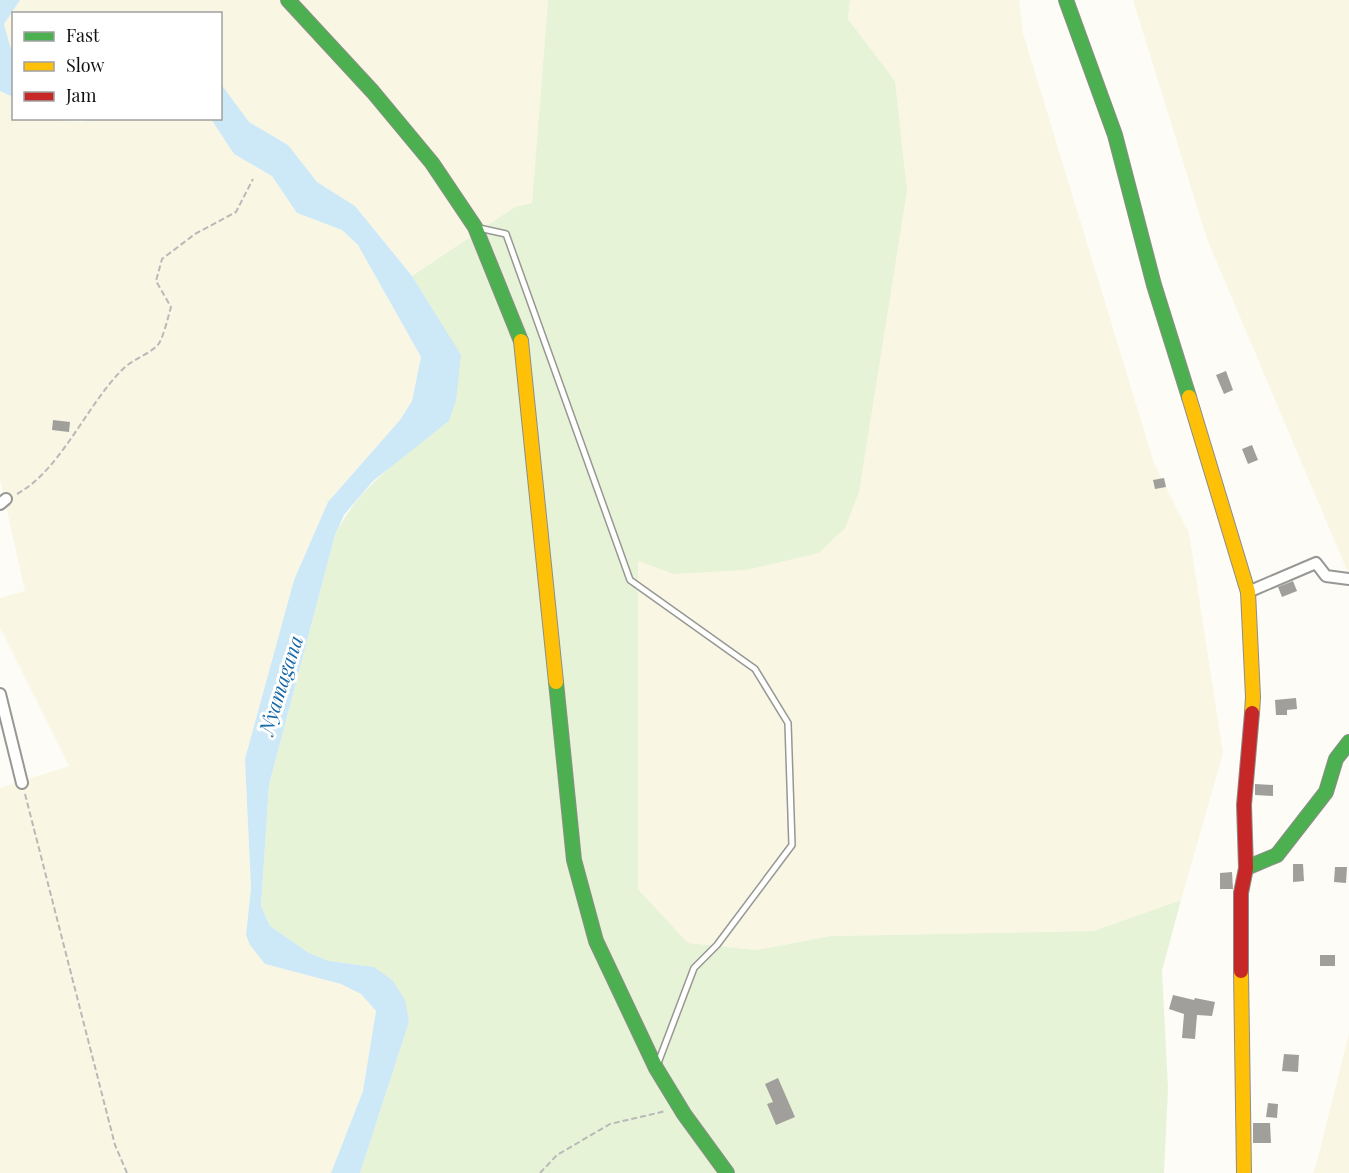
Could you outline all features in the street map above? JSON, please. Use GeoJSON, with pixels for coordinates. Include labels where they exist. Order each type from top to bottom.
{"type":"FeatureCollection","features":[{"type":"Feature","properties":{"kind":"street"},"geometry":{"type":"LineString","coordinates":[[288,0],[374,92],[432,163],[475,226],[522,343],[574,860],[596,941],[656,1068],[684,1114],[727,1173]]}},
{"type":"Feature","properties":{"kind":"street"},"geometry":{"type":"LineString","coordinates":[[1066,0],[1115,135],[1154,285],[1226,514],[1248,592],[1253,698],[1244,805],[1246,868],[1241,893],[1240,918],[1244,1173]]}},
{"type":"Feature","properties":{"kind":"street"},"geometry":{"type":"LineString","coordinates":[[1248,592],[1316,563],[1326,576],[1349,579]]}},
{"type":"Feature","properties":{"kind":"street"},"geometry":{"type":"LineString","coordinates":[[0,694],[22,783]]}},
{"type":"Feature","properties":{"kind":"street"},"geometry":{"type":"LineString","coordinates":[[1246,868],[1277,855],[1326,792],[1336,759],[1349,742]]}},
{"type":"Feature","properties":{"kind":"lane"},"geometry":{"type":"LineString","coordinates":[[475,226],[506,234],[630,580],[755,669],[788,723],[792,845],[717,945],[694,968],[656,1068]]}},
{"type":"Feature","properties":{"kind":"path"},"geometry":{"type":"LineString","coordinates":[[3,502],[30,486],[68,443],[105,389],[124,368],[159,345],[171,308],[156,281],[162,258],[195,234],[236,212],[253,179]]}},
{"type":"Feature","properties":{"kind":"path"},"geometry":{"type":"LineString","coordinates":[[22,783],[115,1145],[127,1173]]}},
{"type":"Feature","properties":{"kind":"path"},"geometry":{"type":"LineString","coordinates":[[540,1173],[557,1155],[610,1124],[667,1111],[684,1114]]}},
{"type":"Feature","properties":{"kind":"shaded area"},"geometry":{"type":"Polygon","coordinates":[[[20,0],[548,0],[532,204],[515,207],[412,276],[355,206],[317,182],[288,145],[249,122],[222,85],[222,12],[12,12],[20,0]]]}},
{"type":"Feature","properties":{"kind":"shaded area"},"geometry":{"type":"Polygon","coordinates":[[[850,0],[1019,0],[1023,33],[1154,463],[1189,533],[1223,753],[1181,900],[1095,931],[831,936],[757,950],[688,943],[638,889],[638,561],[673,574],[895,81],[848,19],[850,0]]]}},
{"type":"Feature","properties":{"kind":"shaded area"},"geometry":{"type":"Polygon","coordinates":[[[1133,0],[1349,0],[1349,575],[1207,239],[1133,0]]]}},
{"type":"Feature","properties":{"kind":"shaded area"},"geometry":{"type":"Polygon","coordinates":[[[12,12],[12,50],[10,46],[4,24],[12,12]]]}},
{"type":"Feature","properties":{"kind":"shaded area"},"geometry":{"type":"Polygon","coordinates":[[[0,91],[12,97],[12,120],[84,122],[88,120],[212,120],[234,154],[272,176],[297,213],[342,230],[358,245],[421,357],[412,401],[400,420],[328,502],[294,580],[245,759],[251,888],[246,935],[265,964],[341,984],[361,994],[376,1011],[363,1091],[331,1173],[0,1173],[0,788],[69,766],[0,627],[0,598],[25,591],[0,480],[0,91]]]}},
{"type":"Feature","properties":{"kind":"shaded area"},"geometry":{"type":"Polygon","coordinates":[[[1349,1033],[1349,1173],[1313,1173],[1318,1158],[1349,1033]]]}},
{"type":"Feature","properties":{"kind":"green space"},"geometry":{"type":"Polygon","coordinates":[[[548,0],[850,0],[848,19],[895,81],[907,191],[859,492],[845,528],[819,553],[746,570],[673,574],[638,561],[638,889],[688,943],[756,950],[831,936],[1094,931],[1181,900],[1162,971],[1168,1088],[1164,1173],[360,1173],[409,1022],[374,967],[329,961],[309,953],[270,926],[261,906],[269,785],[335,535],[345,517],[370,486],[449,421],[460,355],[412,276],[515,207],[532,203],[548,0]]]}},
{"type":"Feature","properties":{"kind":"water"},"geometry":{"type":"Polygon","coordinates":[[[0,0],[20,0],[4,24],[12,50],[12,97],[0,91],[0,0]]]}},
{"type":"Feature","properties":{"kind":"water","name":"Nyamagana"},"geometry":{"type":"Polygon","coordinates":[[[222,85],[249,122],[288,145],[317,182],[355,206],[412,276],[461,355],[456,400],[449,421],[373,481],[344,515],[335,535],[269,785],[261,906],[270,926],[309,953],[329,961],[374,967],[392,980],[405,1000],[409,1022],[360,1173],[331,1173],[363,1091],[376,1011],[361,994],[341,984],[265,964],[250,945],[246,935],[251,888],[245,759],[294,580],[328,502],[400,420],[412,401],[421,357],[358,245],[342,230],[297,213],[272,176],[234,154],[212,120],[222,120],[222,85]]]}},
{"type":"Feature","properties":{"kind":"building"},"geometry":{"type":"Polygon","coordinates":[[[1226,371],[1233,390],[1224,394],[1216,375],[1226,371]]]}},
{"type":"Feature","properties":{"kind":"building"},"geometry":{"type":"Polygon","coordinates":[[[53,420],[70,422],[69,432],[52,430],[53,420]]]}},
{"type":"Feature","properties":{"kind":"building"},"geometry":{"type":"Polygon","coordinates":[[[1252,445],[1258,460],[1248,464],[1242,449],[1252,445]]]}},
{"type":"Feature","properties":{"kind":"building"},"geometry":{"type":"Polygon","coordinates":[[[1164,478],[1166,487],[1155,489],[1153,480],[1164,478]]]}},
{"type":"Feature","properties":{"kind":"building"},"geometry":{"type":"Polygon","coordinates":[[[1293,581],[1297,591],[1282,597],[1278,587],[1293,581]]]}},
{"type":"Feature","properties":{"kind":"building"},"geometry":{"type":"Polygon","coordinates":[[[1296,698],[1297,709],[1287,710],[1287,715],[1276,715],[1275,700],[1296,698]]]}},
{"type":"Feature","properties":{"kind":"building"},"geometry":{"type":"Polygon","coordinates":[[[1255,784],[1273,785],[1273,796],[1255,795],[1255,784]]]}},
{"type":"Feature","properties":{"kind":"building"},"geometry":{"type":"Polygon","coordinates":[[[1293,864],[1303,864],[1304,881],[1293,882],[1293,864]]]}},
{"type":"Feature","properties":{"kind":"building"},"geometry":{"type":"Polygon","coordinates":[[[1335,867],[1347,867],[1346,883],[1334,882],[1335,867]]]}},
{"type":"Feature","properties":{"kind":"building"},"geometry":{"type":"Polygon","coordinates":[[[1232,872],[1233,889],[1220,889],[1220,873],[1232,872]]]}},
{"type":"Feature","properties":{"kind":"building"},"geometry":{"type":"Polygon","coordinates":[[[1320,955],[1335,955],[1335,966],[1320,966],[1320,955]]]}},
{"type":"Feature","properties":{"kind":"building"},"geometry":{"type":"Polygon","coordinates":[[[1173,995],[1215,1002],[1212,1016],[1197,1015],[1195,1039],[1182,1038],[1184,1014],[1169,1009],[1173,995]]]}},
{"type":"Feature","properties":{"kind":"building"},"geometry":{"type":"Polygon","coordinates":[[[1284,1054],[1299,1055],[1298,1072],[1282,1071],[1284,1054]]]}},
{"type":"Feature","properties":{"kind":"building"},"geometry":{"type":"Polygon","coordinates":[[[778,1078],[795,1117],[776,1125],[767,1104],[773,1102],[765,1084],[778,1078]]]}},
{"type":"Feature","properties":{"kind":"building"},"geometry":{"type":"Polygon","coordinates":[[[1268,1103],[1278,1104],[1277,1118],[1266,1117],[1268,1103]]]}},
{"type":"Feature","properties":{"kind":"building"},"geometry":{"type":"Polygon","coordinates":[[[1253,1123],[1270,1123],[1271,1143],[1253,1143],[1253,1123]]]}},
{"type":"Feature","properties":{"kind":"traffic: fast"},"geometry":{"type":"LineString","coordinates":[[288,0],[373,92],[432,163],[475,227],[521,341]]}},
{"type":"Feature","properties":{"kind":"traffic: fast"},"geometry":{"type":"LineString","coordinates":[[1066,0],[1115,135],[1154,285],[1189,397]]}},
{"type":"Feature","properties":{"kind":"traffic: fast"},"geometry":{"type":"LineString","coordinates":[[556,682],[574,860],[596,941],[656,1068],[684,1114],[727,1173]]}},
{"type":"Feature","properties":{"kind":"traffic: fast"},"geometry":{"type":"LineString","coordinates":[[1246,868],[1277,855],[1326,792],[1336,759],[1349,742]]}},
{"type":"Feature","properties":{"kind":"traffic: slow"},"geometry":{"type":"LineString","coordinates":[[521,341],[556,682]]}},
{"type":"Feature","properties":{"kind":"traffic: slow"},"geometry":{"type":"LineString","coordinates":[[1189,397],[1248,592],[1252,713]]}},
{"type":"Feature","properties":{"kind":"traffic: slow"},"geometry":{"type":"LineString","coordinates":[[1241,971],[1244,1173]]}},
{"type":"Feature","properties":{"kind":"traffic: jam"},"geometry":{"type":"LineString","coordinates":[[1241,971],[1241,893],[1246,868],[1244,805],[1252,713]]}}]}
